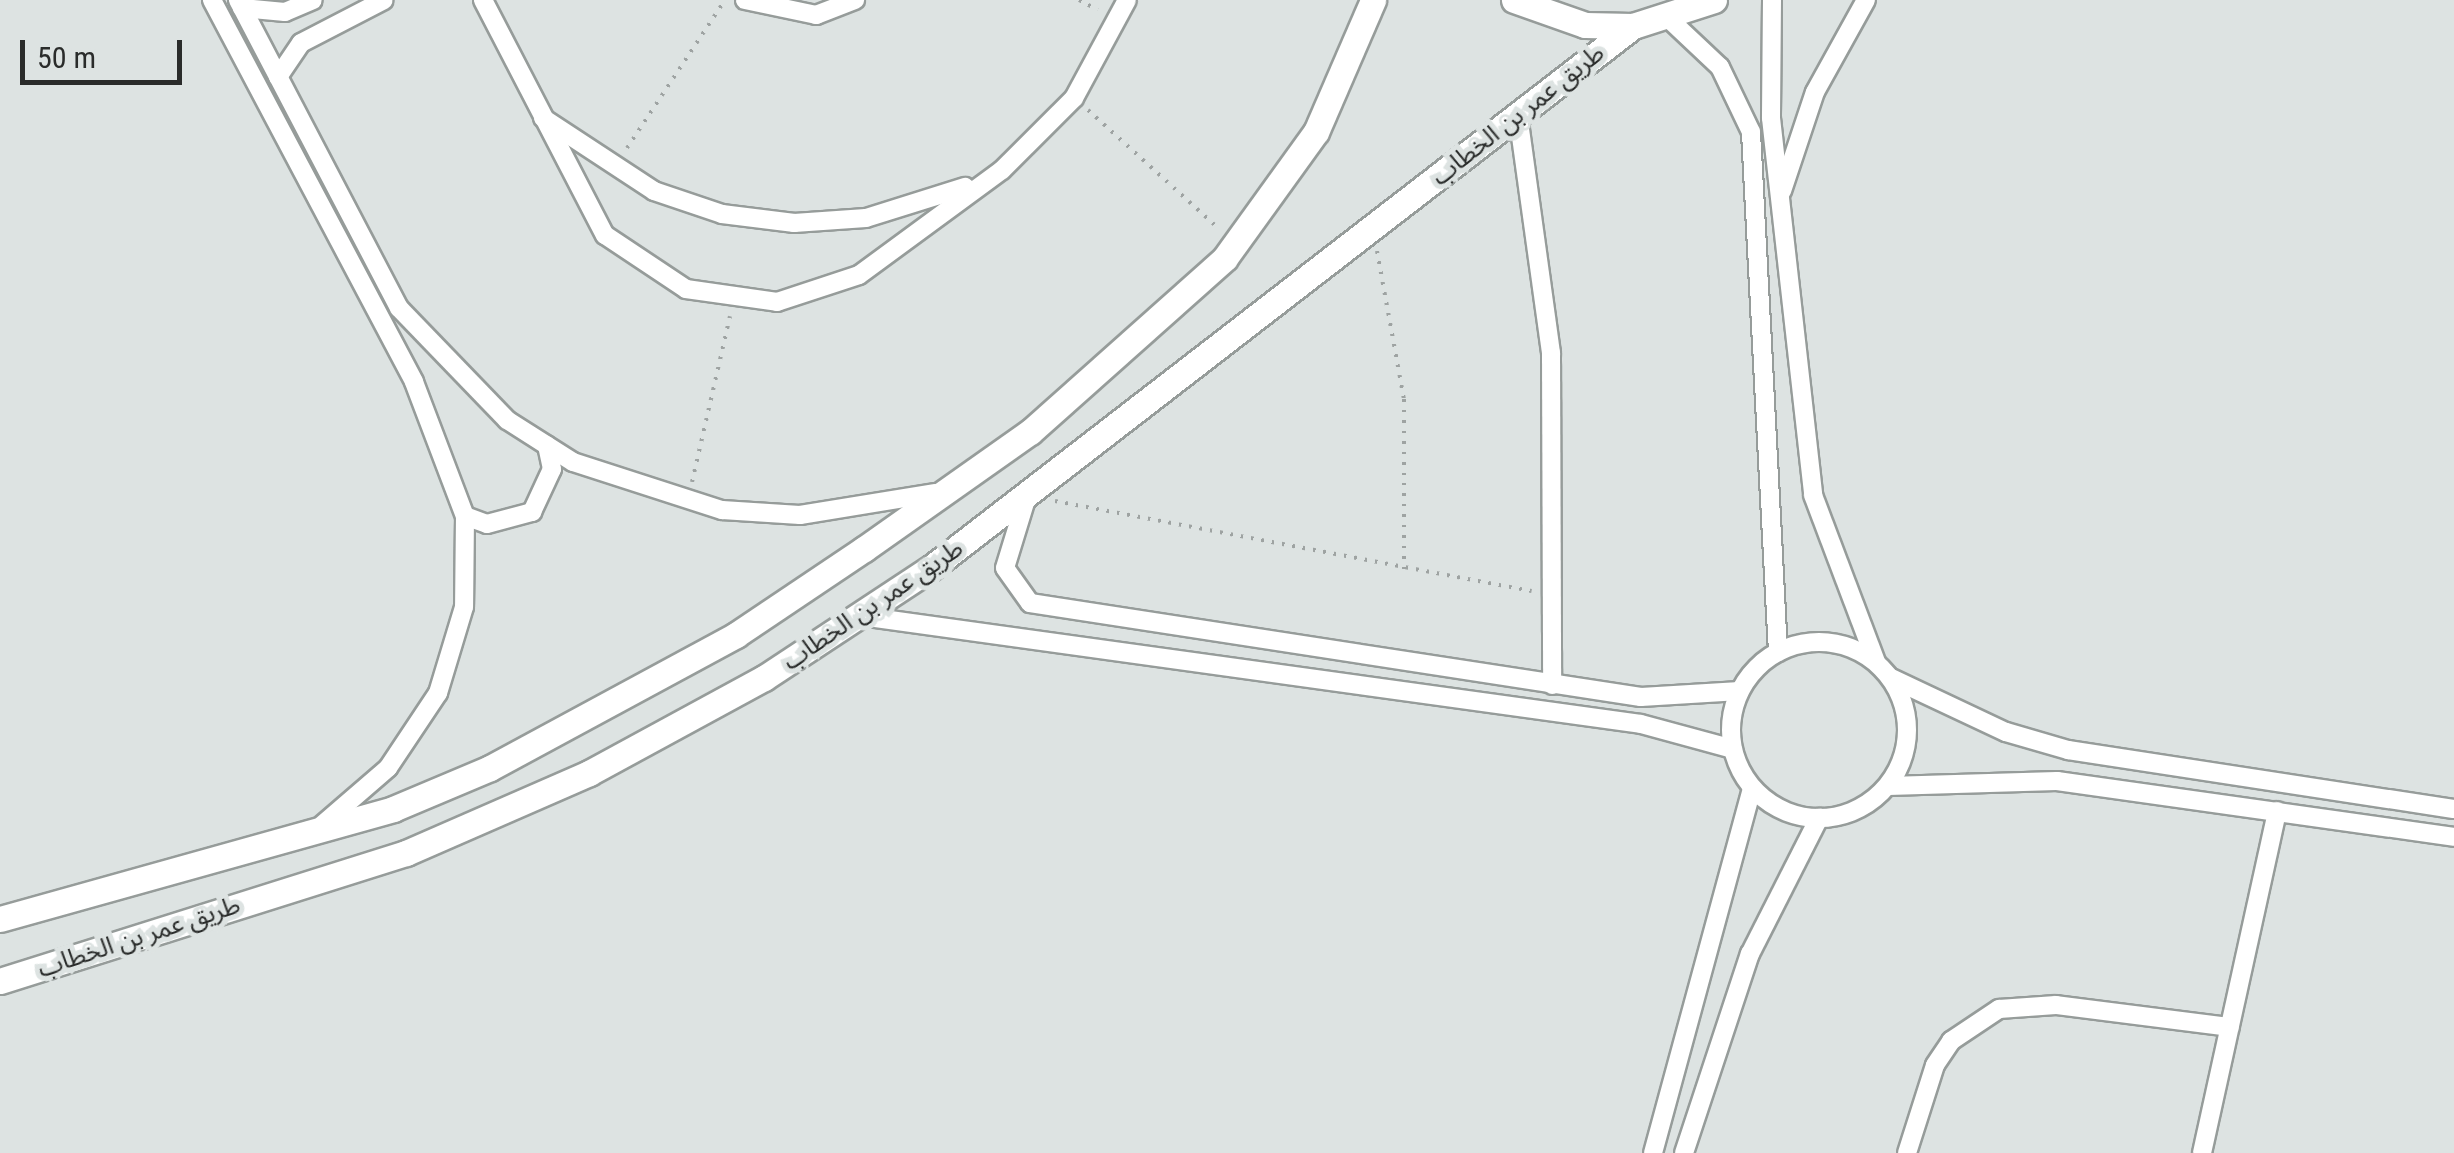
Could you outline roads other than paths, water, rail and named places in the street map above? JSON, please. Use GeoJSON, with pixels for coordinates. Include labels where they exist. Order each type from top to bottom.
{"type":"FeatureCollection","features":[{"type":"Feature","properties":{"kind":"street"},"geometry":{"type":"LineString","coordinates":[[212,0],[414,382],[465,516],[464,607],[438,693],[388,768],[314,832]]}},
{"type":"Feature","properties":{"kind":"street"},"geometry":{"type":"LineString","coordinates":[[240,4],[285,12],[313,0]]}},
{"type":"Feature","properties":{"kind":"street"},"geometry":{"type":"LineString","coordinates":[[278,77],[301,43],[384,0]]}},
{"type":"Feature","properties":{"kind":"street"},"geometry":{"type":"LineString","coordinates":[[483,0],[536,111],[605,234],[642,267],[733,301],[777,302],[859,276],[1002,170],[1074,98],[1127,0]]}},
{"type":"Feature","properties":{"kind":"street"},"geometry":{"type":"LineString","coordinates":[[744,0],[816,16],[855,0]]}},
{"type":"Feature","properties":{"kind":"street","name":"طريق عمر بن الخطاب"},"geometry":{"type":"LineString","coordinates":[[0,919],[314,832],[490,768],[736,635],[954,488],[1111,365],[1237,244],[1316,132],[1373,0]]}},
{"type":"Feature","properties":{"kind":"street"},"geometry":{"type":"LineString","coordinates":[[1514,0],[1586,25],[1633,26],[1668,19],[1714,0]]}},
{"type":"Feature","properties":{"kind":"street"},"geometry":{"type":"LineString","coordinates":[[1772,0],[1780,196],[1814,495],[1876,662],[1891,678],[2006,732],[2068,750],[2454,809]]}},
{"type":"Feature","properties":{"kind":"street"},"geometry":{"type":"LineString","coordinates":[[1780,196],[1815,92],[1866,0]]}},
{"type":"Feature","properties":{"kind":"street"},"geometry":{"type":"LineString","coordinates":[[240,4],[399,308],[448,368],[547,446],[687,502],[800,515],[954,488]]}},
{"type":"Feature","properties":{"kind":"street"},"geometry":{"type":"LineString","coordinates":[[1668,19],[1720,66],[1752,132],[1778,652]]}},
{"type":"Feature","properties":{"kind":"street","name":"طريق عمر بن الخطاب"},"geometry":{"type":"LineString","coordinates":[[0,981],[498,815],[678,728],[861,616],[1027,495],[1633,26]]}},
{"type":"Feature","properties":{"kind":"street"},"geometry":{"type":"LineString","coordinates":[[536,111],[613,169],[722,214],[794,223],[866,218],[1002,170]]}},
{"type":"Feature","properties":{"kind":"street"},"geometry":{"type":"LineString","coordinates":[[1518,114],[1551,353],[1556,594],[1552,685]]}},
{"type":"Feature","properties":{"kind":"street"},"geometry":{"type":"LineString","coordinates":[[465,516],[488,524],[532,512],[552,469],[547,446]]}},
{"type":"Feature","properties":{"kind":"street"},"geometry":{"type":"LineString","coordinates":[[1027,495],[1005,568],[1030,603],[1666,700],[1740,691]]}},
{"type":"Feature","properties":{"kind":"street"},"geometry":{"type":"LineString","coordinates":[[861,616],[1641,724],[1732,748]]}},
{"type":"Feature","properties":{"kind":"street"},"geometry":{"type":"LineString","coordinates":[[1876,662],[1829,642],[1778,652],[1740,691],[1732,748],[1752,788],[1782,811],[1819,818],[1857,810],[1888,786],[1908,732],[1891,678]]}},
{"type":"Feature","properties":{"kind":"street"},"geometry":{"type":"LineString","coordinates":[[1888,786],[2057,781],[2454,838]]}},
{"type":"Feature","properties":{"kind":"street"},"geometry":{"type":"LineString","coordinates":[[1654,1153],[1752,788]]}},
{"type":"Feature","properties":{"kind":"street"},"geometry":{"type":"LineString","coordinates":[[2202,1153],[2277,812]]}},
{"type":"Feature","properties":{"kind":"street"},"geometry":{"type":"LineString","coordinates":[[1684,1153],[1750,954],[1819,818]]}},
{"type":"Feature","properties":{"kind":"street"},"geometry":{"type":"LineString","coordinates":[[1908,1153],[1935,1065],[1962,1032],[1999,1009],[2056,1005],[2230,1027]]}}]}
